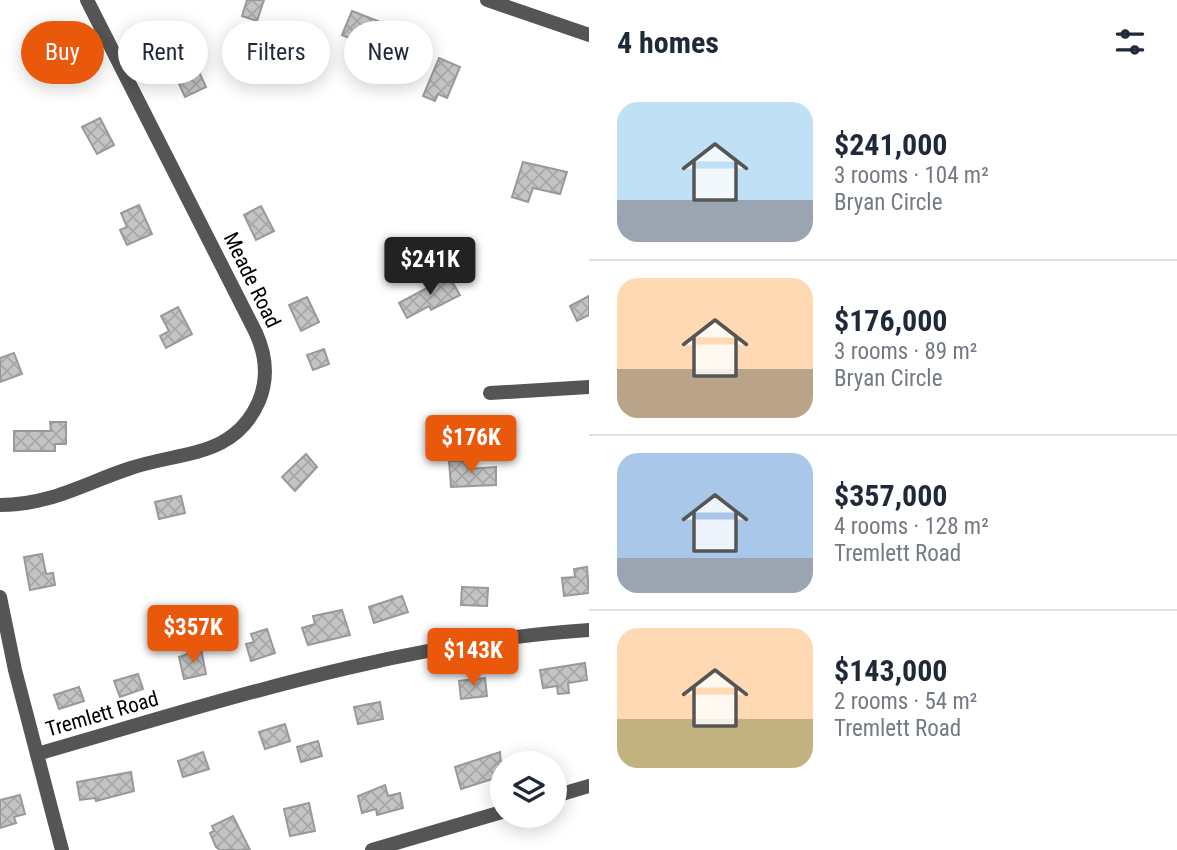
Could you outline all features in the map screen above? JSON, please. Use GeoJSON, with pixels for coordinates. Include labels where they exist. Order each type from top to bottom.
{"type":"FeatureCollection","features":[{"type":"Feature","properties":{"kind":"street","name":"Meade Road"},"geometry":{"type":"LineString","coordinates":[[0,505],[55,497],[129,468],[222,444],[245,425],[256,407],[264,383],[264,355],[256,333],[87,0]]}},
{"type":"Feature","properties":{"kind":"street"},"geometry":{"type":"LineString","coordinates":[[487,0],[589,35]]}},
{"type":"Feature","properties":{"kind":"street"},"geometry":{"type":"LineString","coordinates":[[489,393],[589,387]]}},
{"type":"Feature","properties":{"kind":"street"},"geometry":{"type":"LineString","coordinates":[[0,597],[10,652],[62,850]]}},
{"type":"Feature","properties":{"kind":"street","name":"Tremlett Road"},"geometry":{"type":"LineString","coordinates":[[37,754],[368,662],[518,636],[589,630]]}},
{"type":"Feature","properties":{"kind":"street"},"geometry":{"type":"LineString","coordinates":[[567,792],[589,786]]}},
{"type":"Feature","properties":{"kind":"street"},"geometry":{"type":"LineString","coordinates":[[372,850],[490,816]]}},
{"type":"Feature","properties":{"kind":"building"},"geometry":{"type":"Polygon","coordinates":[[[247,0],[264,0],[257,21],[242,16],[247,0]]]}},
{"type":"Feature","properties":{"kind":"building"},"geometry":{"type":"Polygon","coordinates":[[[352,11],[378,21],[348,21],[352,11]]]}},
{"type":"Feature","properties":{"kind":"building"},"geometry":{"type":"Polygon","coordinates":[[[439,58],[460,67],[447,98],[438,94],[435,101],[423,96],[428,84],[433,84],[433,72],[439,58]]]}},
{"type":"Feature","properties":{"kind":"building"},"geometry":{"type":"Polygon","coordinates":[[[179,84],[205,84],[206,87],[185,97],[179,84]]]}},
{"type":"Feature","properties":{"kind":"building"},"geometry":{"type":"Polygon","coordinates":[[[100,118],[114,145],[97,154],[82,127],[100,118]]]}},
{"type":"Feature","properties":{"kind":"building"},"geometry":{"type":"Polygon","coordinates":[[[523,162],[567,172],[560,194],[533,188],[528,202],[512,197],[523,162]]]}},
{"type":"Feature","properties":{"kind":"building"},"geometry":{"type":"Polygon","coordinates":[[[139,205],[152,234],[127,245],[120,230],[127,227],[121,213],[139,205]]]}},
{"type":"Feature","properties":{"kind":"building"},"geometry":{"type":"Polygon","coordinates":[[[261,206],[274,231],[256,240],[244,215],[261,206]]]}},
{"type":"Feature","properties":{"kind":"building"},"geometry":{"type":"Polygon","coordinates":[[[449,276],[460,295],[431,310],[429,306],[407,318],[399,303],[449,276]]]}},
{"type":"Feature","properties":{"kind":"building"},"geometry":{"type":"Polygon","coordinates":[[[589,296],[589,315],[577,321],[570,306],[589,296]]]}},
{"type":"Feature","properties":{"kind":"building"},"geometry":{"type":"Polygon","coordinates":[[[307,297],[319,322],[301,331],[289,305],[307,297]]]}},
{"type":"Feature","properties":{"kind":"building"},"geometry":{"type":"Polygon","coordinates":[[[178,307],[192,334],[166,348],[160,336],[169,331],[161,316],[178,307]]]}},
{"type":"Feature","properties":{"kind":"building"},"geometry":{"type":"Polygon","coordinates":[[[324,349],[329,364],[313,370],[307,355],[324,349]]]}},
{"type":"Feature","properties":{"kind":"building"},"geometry":{"type":"Polygon","coordinates":[[[14,353],[22,374],[0,382],[0,358],[14,353]]]}},
{"type":"Feature","properties":{"kind":"building"},"geometry":{"type":"Polygon","coordinates":[[[50,422],[66,422],[66,444],[55,444],[55,451],[14,451],[14,431],[51,431],[50,422]]]}},
{"type":"Feature","properties":{"kind":"building"},"geometry":{"type":"Polygon","coordinates":[[[306,454],[317,467],[295,491],[282,477],[306,454]]]}},
{"type":"Feature","properties":{"kind":"building"},"geometry":{"type":"Polygon","coordinates":[[[449,461],[467,461],[468,469],[496,467],[496,485],[451,487],[449,461]]]}},
{"type":"Feature","properties":{"kind":"building"},"geometry":{"type":"Polygon","coordinates":[[[181,496],[185,513],[159,519],[155,502],[181,496]]]}},
{"type":"Feature","properties":{"kind":"building"},"geometry":{"type":"Polygon","coordinates":[[[42,554],[46,574],[53,573],[55,585],[30,590],[24,557],[42,554]]]}},
{"type":"Feature","properties":{"kind":"building"},"geometry":{"type":"Polygon","coordinates":[[[587,567],[589,593],[564,596],[562,578],[575,577],[574,569],[587,567]]]}},
{"type":"Feature","properties":{"kind":"building"},"geometry":{"type":"Polygon","coordinates":[[[462,587],[488,588],[487,606],[461,605],[462,587]]]}},
{"type":"Feature","properties":{"kind":"building"},"geometry":{"type":"Polygon","coordinates":[[[402,596],[408,612],[374,623],[369,607],[402,596]]]}},
{"type":"Feature","properties":{"kind":"building"},"geometry":{"type":"Polygon","coordinates":[[[342,610],[350,635],[308,645],[302,628],[315,624],[313,616],[342,610]]]}},
{"type":"Feature","properties":{"kind":"building"},"geometry":{"type":"Polygon","coordinates":[[[267,629],[275,653],[251,661],[246,644],[254,642],[251,634],[267,629]]]}},
{"type":"Feature","properties":{"kind":"building"},"geometry":{"type":"Polygon","coordinates":[[[201,649],[206,674],[184,679],[179,657],[201,649]]]}},
{"type":"Feature","properties":{"kind":"building"},"geometry":{"type":"Polygon","coordinates":[[[585,663],[587,680],[568,683],[569,693],[558,694],[557,686],[543,688],[540,670],[585,663]]]}},
{"type":"Feature","properties":{"kind":"building"},"geometry":{"type":"Polygon","coordinates":[[[138,674],[143,689],[120,697],[114,681],[138,674]]]}},
{"type":"Feature","properties":{"kind":"building"},"geometry":{"type":"Polygon","coordinates":[[[485,678],[487,696],[461,699],[459,681],[485,678]]]}},
{"type":"Feature","properties":{"kind":"building"},"geometry":{"type":"Polygon","coordinates":[[[79,687],[84,701],[59,709],[54,695],[79,687]]]}},
{"type":"Feature","properties":{"kind":"building"},"geometry":{"type":"Polygon","coordinates":[[[380,702],[383,719],[358,724],[354,707],[380,702]]]}},
{"type":"Feature","properties":{"kind":"building"},"geometry":{"type":"Polygon","coordinates":[[[285,724],[290,741],[265,749],[259,732],[285,724]]]}},
{"type":"Feature","properties":{"kind":"building"},"geometry":{"type":"Polygon","coordinates":[[[318,741],[322,756],[301,762],[297,747],[318,741]]]}},
{"type":"Feature","properties":{"kind":"building"},"geometry":{"type":"Polygon","coordinates":[[[203,752],[209,769],[183,777],[178,761],[203,752]]]}},
{"type":"Feature","properties":{"kind":"building"},"geometry":{"type":"Polygon","coordinates":[[[490,755],[490,780],[461,789],[455,767],[490,755]]]}},
{"type":"Feature","properties":{"kind":"building"},"geometry":{"type":"Polygon","coordinates":[[[131,772],[134,791],[96,801],[95,798],[80,800],[77,782],[131,772]]]}},
{"type":"Feature","properties":{"kind":"building"},"geometry":{"type":"Polygon","coordinates":[[[385,785],[388,796],[400,793],[403,808],[377,815],[376,809],[362,813],[358,796],[385,785]]]}},
{"type":"Feature","properties":{"kind":"building"},"geometry":{"type":"Polygon","coordinates":[[[20,795],[25,814],[14,817],[16,823],[0,828],[0,800],[20,795]]]}},
{"type":"Feature","properties":{"kind":"building"},"geometry":{"type":"Polygon","coordinates":[[[309,803],[315,831],[290,836],[284,809],[309,803]]]}},
{"type":"Feature","properties":{"kind":"building"},"geometry":{"type":"Polygon","coordinates":[[[233,816],[250,850],[220,850],[216,847],[210,833],[214,831],[212,826],[233,816]]]}}]}
